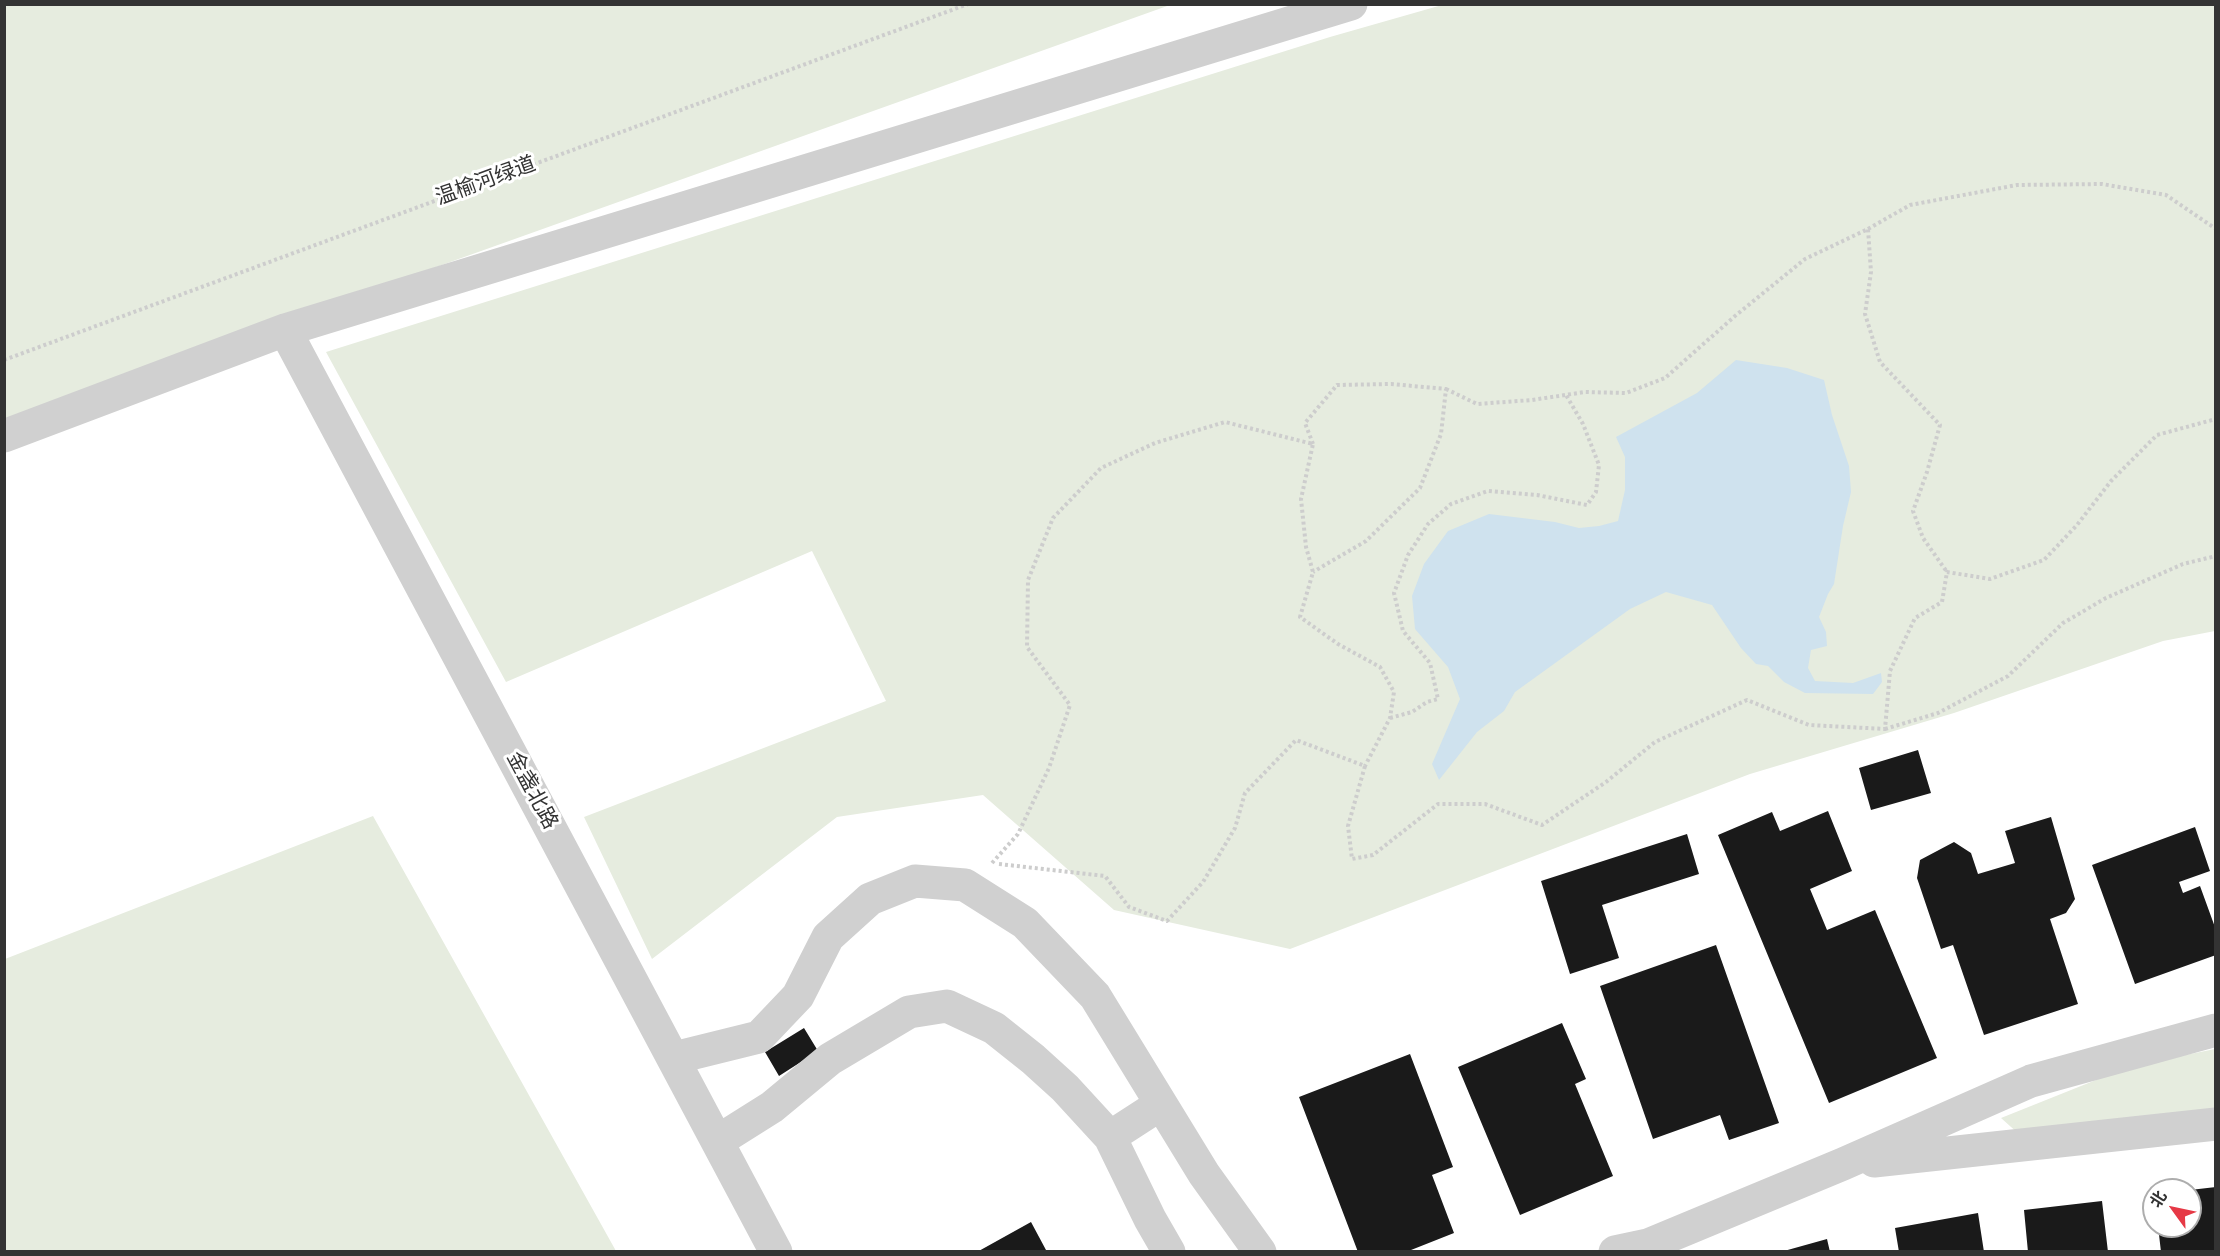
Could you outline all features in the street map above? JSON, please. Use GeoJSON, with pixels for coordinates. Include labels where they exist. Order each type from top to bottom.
{"type":"FeatureCollection","features":[{"type":"Feature","properties":{"kind":"street"},"geometry":{"type":"LineString","coordinates":[[4,436],[285,330],[1351,4]]}},
{"type":"Feature","properties":{"kind":"street","name":"金盏北路"},"geometry":{"type":"LineString","coordinates":[[285,330],[776,1251]]}},
{"type":"Feature","properties":{"kind":"street"},"geometry":{"type":"LineString","coordinates":[[674,1058],[759,1037],[798,996],[828,937],[870,899],[915,881],[965,885],[1025,924],[1095,996],[1204,1174],[1260,1251]]}},
{"type":"Feature","properties":{"kind":"street"},"geometry":{"type":"LineString","coordinates":[[718,1141],[772,1107],[830,1059],[899,1017],[909,1012],[947,1006],[994,1028],[1033,1059],[1065,1088],[1110,1137],[1150,1219],[1169,1251]]}},
{"type":"Feature","properties":{"kind":"street"},"geometry":{"type":"LineString","coordinates":[[1615,1251],[1650,1248],[2031,1081],[2216,1030]]}},
{"type":"Feature","properties":{"kind":"street"},"geometry":{"type":"LineString","coordinates":[[1110,1137],[1161,1104]]}},
{"type":"Feature","properties":{"kind":"street"},"geometry":{"type":"LineString","coordinates":[[1843,1164],[2216,1125]]}},
{"type":"Feature","properties":{"kind":"path","name":"温榆河绿道"},"geometry":{"type":"LineString","coordinates":[[4,360],[968,4]]}},
{"type":"Feature","properties":{"kind":"path"},"geometry":{"type":"LineString","coordinates":[[2216,229],[2166,195],[2091,184],[2017,185],[1910,205],[1868,229],[1805,259],[1735,316],[1665,378],[1626,393],[1585,392],[1532,400],[1478,404],[1446,389],[1391,384],[1337,385],[1305,423],[1313,444],[1301,499],[1306,548],[1313,572],[1300,617],[1338,644],[1380,668],[1394,692],[1390,718],[1365,766],[1348,826],[1352,859],[1373,855],[1438,804],[1485,804],[1542,825],[1606,782],[1655,742],[1748,700],[1809,725],[1885,729],[1938,713],[2008,676],[2063,623],[2106,598],[2183,564],[2216,556]]}},
{"type":"Feature","properties":{"kind":"path"},"geometry":{"type":"LineString","coordinates":[[1868,229],[1871,272],[1865,314],[1880,362],[1940,425],[1913,512],[1923,538],[1947,572],[1942,602],[1915,618],[1890,671],[1885,729]]}},
{"type":"Feature","properties":{"kind":"path"},"geometry":{"type":"LineString","coordinates":[[1313,572],[1365,541],[1420,488],[1441,434],[1446,389]]}},
{"type":"Feature","properties":{"kind":"path"},"geometry":{"type":"LineString","coordinates":[[1390,718],[1412,712],[1427,702],[1438,699],[1430,663],[1403,631],[1394,593],[1408,555],[1428,524],[1451,504],[1488,492],[1537,495],[1587,505],[1596,492],[1599,465],[1583,424],[1566,395]]}},
{"type":"Feature","properties":{"kind":"path"},"geometry":{"type":"LineString","coordinates":[[1947,572],[1990,579],[2044,560],[2077,525],[2111,481],[2157,435],[2216,419]]}},
{"type":"Feature","properties":{"kind":"path"},"geometry":{"type":"LineString","coordinates":[[1313,444],[1225,422],[1155,443],[1101,468],[1053,518],[1028,580],[1027,647],[1070,705],[1049,768],[1017,834],[992,863],[1105,876],[1129,907],[1167,921],[1203,882],[1236,828],[1245,793],[1296,740],[1365,766]]}},
{"type":"Feature","properties":{"kind":"shaded area"},"geometry":{"type":"Polygon","coordinates":[[[5,4],[1170,5],[5,421],[5,4]]]}},
{"type":"Feature","properties":{"kind":"shaded area"},"geometry":{"type":"Polygon","coordinates":[[[1442,5],[2215,5],[2215,631],[2163,641],[1954,713],[1750,774],[1290,949],[1114,910],[983,795],[837,817],[652,959],[584,817],[886,701],[812,551],[506,682],[326,352],[1330,37],[1442,5]]]}},
{"type":"Feature","properties":{"kind":"shaded area"},"geometry":{"type":"Polygon","coordinates":[[[373,816],[616,1251],[5,1251],[5,959],[373,816]]]}},
{"type":"Feature","properties":{"kind":"shaded area"},"geometry":{"type":"Polygon","coordinates":[[[2215,1049],[2215,1108],[2020,1135],[2001,1118],[2131,1066],[2215,1049]]]}},
{"type":"Feature","properties":{"kind":"water"},"geometry":{"type":"Polygon","coordinates":[[[1736,360],[1787,368],[1824,380],[1832,415],[1849,466],[1851,492],[1834,584],[1819,617],[1826,632],[1827,646],[1811,650],[1808,668],[1815,681],[1853,683],[1881,673],[1882,682],[1873,694],[1805,693],[1784,682],[1768,666],[1756,664],[1741,648],[1712,605],[1666,592],[1630,609],[1515,692],[1504,711],[1477,732],[1439,780],[1432,764],[1460,699],[1448,667],[1415,629],[1412,596],[1424,564],[1448,531],[1489,514],[1555,522],[1579,528],[1618,521],[1625,490],[1625,457],[1616,437],[1697,393],[1736,360]]]}},
{"type":"Feature","properties":{"kind":"building"},"geometry":{"type":"Polygon","coordinates":[[[1918,750],[1931,793],[1871,810],[1859,768],[1918,750]]]}},
{"type":"Feature","properties":{"kind":"building"},"geometry":{"type":"Polygon","coordinates":[[[1828,811],[1852,871],[1810,889],[1827,930],[1875,910],[1937,1058],[1829,1103],[1718,835],[1772,812],[1780,831],[1828,811]]]}},
{"type":"Feature","properties":{"kind":"building"},"geometry":{"type":"Polygon","coordinates":[[[2051,817],[2075,899],[2066,913],[2050,919],[2078,1004],[1984,1035],[1953,945],[1941,949],[1917,878],[1920,860],[1954,842],[1971,853],[1978,874],[2015,863],[2005,831],[2051,817]]]}},
{"type":"Feature","properties":{"kind":"building"},"geometry":{"type":"Polygon","coordinates":[[[2195,827],[2210,871],[2179,882],[2183,893],[2200,886],[2216,930],[2216,955],[2135,984],[2092,865],[2195,827]]]}},
{"type":"Feature","properties":{"kind":"building"},"geometry":{"type":"Polygon","coordinates":[[[1687,834],[1699,874],[1602,905],[1619,958],[1570,974],[1541,881],[1687,834]]]}},
{"type":"Feature","properties":{"kind":"building"},"geometry":{"type":"Polygon","coordinates":[[[1716,945],[1779,1123],[1729,1140],[1720,1115],[1653,1139],[1600,986],[1716,945]]]}},
{"type":"Feature","properties":{"kind":"building"},"geometry":{"type":"Polygon","coordinates":[[[1562,1023],[1586,1079],[1575,1084],[1613,1176],[1520,1215],[1458,1067],[1562,1023]]]}},
{"type":"Feature","properties":{"kind":"building"},"geometry":{"type":"Polygon","coordinates":[[[804,1028],[818,1051],[779,1076],[765,1052],[804,1028]]]}},
{"type":"Feature","properties":{"kind":"building"},"geometry":{"type":"Polygon","coordinates":[[[1410,1054],[1453,1167],[1432,1175],[1454,1233],[1406,1252],[1358,1252],[1299,1097],[1410,1054]]]}},
{"type":"Feature","properties":{"kind":"building"},"geometry":{"type":"Polygon","coordinates":[[[2216,1187],[2216,1252],[2161,1252],[2159,1238],[2202,1238],[2202,1189],[2216,1187]]]}},
{"type":"Feature","properties":{"kind":"building"},"geometry":{"type":"Polygon","coordinates":[[[2102,1201],[2108,1252],[2028,1252],[2024,1210],[2102,1201]]]}},
{"type":"Feature","properties":{"kind":"building"},"geometry":{"type":"Polygon","coordinates":[[[1978,1213],[1984,1252],[1899,1252],[1895,1228],[1978,1213]]]}},
{"type":"Feature","properties":{"kind":"building"},"geometry":{"type":"Polygon","coordinates":[[[1031,1222],[1046,1250],[1044,1252],[977,1252],[1031,1222]]]}},
{"type":"Feature","properties":{"kind":"building"},"geometry":{"type":"Polygon","coordinates":[[[1827,1239],[1830,1252],[1784,1252],[1784,1251],[1827,1239]]]}}]}
